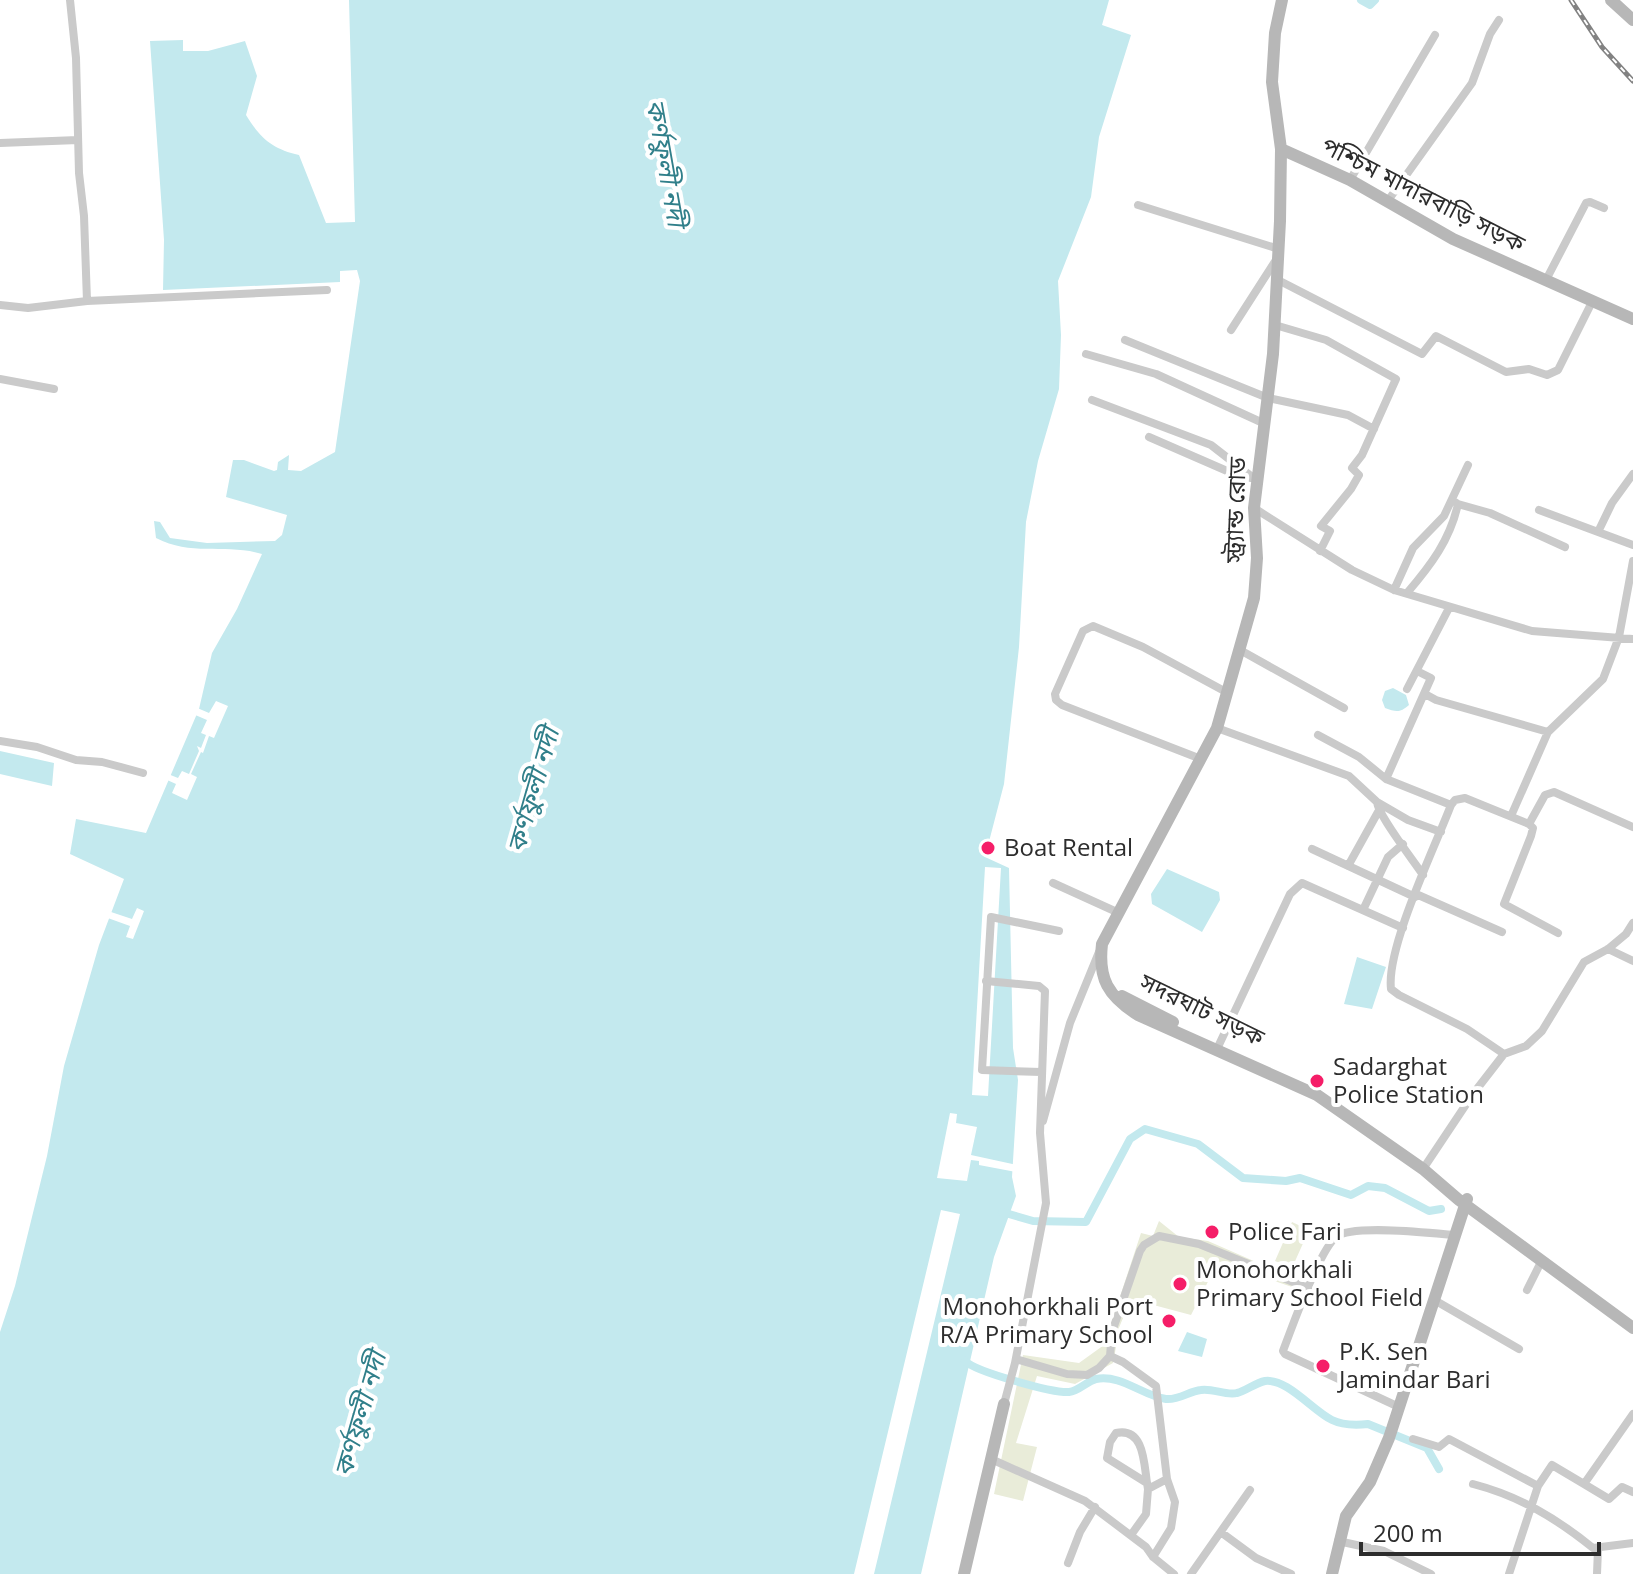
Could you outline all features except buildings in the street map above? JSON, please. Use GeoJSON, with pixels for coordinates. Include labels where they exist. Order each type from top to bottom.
{"type":"FeatureCollection","features":[{"type":"Feature","properties":{"kind":"main road","name":"স্ট্র্যান্ড রোড"},"geometry":{"type":"LineString","coordinates":[[1102,944],[1217,728],[1254,598],[1256,480],[1268,398],[1278,280],[1281,149],[1272,82],[1275,33],[1282,0]]}},
{"type":"Feature","properties":{"kind":"main road"},"geometry":{"type":"LineString","coordinates":[[1611,0],[1633,20]]}},
{"type":"Feature","properties":{"kind":"main road","name":"পশ্চিম মাদারবাড়ি সড়ক"},"geometry":{"type":"LineString","coordinates":[[1281,149],[1350,180],[1453,239],[1633,319]]}},
{"type":"Feature","properties":{"kind":"main road","name":"সদরঘাট সড়ক"},"geometry":{"type":"LineString","coordinates":[[1102,944],[1099,967],[1121,1004],[1138,1015],[1218,1046],[1317,1095],[1426,1166],[1542,1260],[1633,1325]]}},
{"type":"Feature","properties":{"kind":"main road"},"geometry":{"type":"LineString","coordinates":[[1332,1574],[1346,1516],[1370,1482],[1390,1434],[1436,1301],[1466,1201]]}},
{"type":"Feature","properties":{"kind":"main road","name":"সদরঘাট সড়ক"},"geometry":{"type":"LineString","coordinates":[[1466,1201],[1633,1325]]}},
{"type":"Feature","properties":{"kind":"main road"},"geometry":{"type":"LineString","coordinates":[[964,1574],[1004,1404]]}},
{"type":"Feature","properties":{"kind":"street"},"geometry":{"type":"LineString","coordinates":[[70,0],[76,58],[87,301]]}},
{"type":"Feature","properties":{"kind":"street"},"geometry":{"type":"LineString","coordinates":[[1387,202],[1472,83],[1490,34],[1499,20]]}},
{"type":"Feature","properties":{"kind":"street"},"geometry":{"type":"LineString","coordinates":[[1350,180],[1435,35]]}},
{"type":"Feature","properties":{"kind":"street"},"geometry":{"type":"LineString","coordinates":[[0,143],[78,140]]}},
{"type":"Feature","properties":{"kind":"street"},"geometry":{"type":"LineString","coordinates":[[1546,280],[1586,203],[1604,208]]}},
{"type":"Feature","properties":{"kind":"street"},"geometry":{"type":"LineString","coordinates":[[1138,205],[1279,253],[1231,330]]}},
{"type":"Feature","properties":{"kind":"street"},"geometry":{"type":"LineString","coordinates":[[1278,280],[1422,354],[1436,336],[1506,372],[1529,369],[1547,375],[1558,370],[1593,300]]}},
{"type":"Feature","properties":{"kind":"street"},"geometry":{"type":"LineString","coordinates":[[0,305],[28,308],[87,301],[327,290]]}},
{"type":"Feature","properties":{"kind":"street"},"geometry":{"type":"LineString","coordinates":[[1275,325],[1326,340],[1394,377],[1395,382],[1362,455],[1352,468],[1359,473],[1355,482],[1321,526],[1330,531],[1320,551]]}},
{"type":"Feature","properties":{"kind":"street"},"geometry":{"type":"LineString","coordinates":[[1125,340],[1268,398],[1336,411],[1374,429]]}},
{"type":"Feature","properties":{"kind":"street"},"geometry":{"type":"LineString","coordinates":[[1086,354],[1156,374],[1263,423]]}},
{"type":"Feature","properties":{"kind":"street"},"geometry":{"type":"LineString","coordinates":[[0,379],[54,389]]}},
{"type":"Feature","properties":{"kind":"street"},"geometry":{"type":"LineString","coordinates":[[1092,400],[1211,445],[1256,480]]}},
{"type":"Feature","properties":{"kind":"street"},"geometry":{"type":"LineString","coordinates":[[1149,437],[1234,474],[1256,480]]}},
{"type":"Feature","properties":{"kind":"street"},"geometry":{"type":"LineString","coordinates":[[1407,593],[1451,532],[1455,502],[1468,465]]}},
{"type":"Feature","properties":{"kind":"street"},"geometry":{"type":"LineString","coordinates":[[1598,532],[1612,503],[1633,474]]}},
{"type":"Feature","properties":{"kind":"street"},"geometry":{"type":"LineString","coordinates":[[1394,590],[1413,548],[1455,502]]}},
{"type":"Feature","properties":{"kind":"street"},"geometry":{"type":"LineString","coordinates":[[1455,502],[1490,513],[1565,547]]}},
{"type":"Feature","properties":{"kind":"street"},"geometry":{"type":"LineString","coordinates":[[1254,508],[1320,551],[1394,590],[1532,631],[1633,639]]}},
{"type":"Feature","properties":{"kind":"street"},"geometry":{"type":"LineString","coordinates":[[1539,510],[1633,545]]}},
{"type":"Feature","properties":{"kind":"street"},"geometry":{"type":"LineString","coordinates":[[1511,816],[1548,732],[1603,679],[1619,637],[1633,561]]}},
{"type":"Feature","properties":{"kind":"street"},"geometry":{"type":"LineString","coordinates":[[1407,689],[1449,608]]}},
{"type":"Feature","properties":{"kind":"street"},"geometry":{"type":"LineString","coordinates":[[1201,759],[1056,700],[1055,694],[1083,631],[1093,626],[1143,647],[1228,693]]}},
{"type":"Feature","properties":{"kind":"street"},"geometry":{"type":"LineString","coordinates":[[1240,650],[1344,708]]}},
{"type":"Feature","properties":{"kind":"street"},"geometry":{"type":"LineString","coordinates":[[1386,779],[1431,677],[1417,671]]}},
{"type":"Feature","properties":{"kind":"street"},"geometry":{"type":"LineString","coordinates":[[1425,694],[1493,718],[1548,732]]}},
{"type":"Feature","properties":{"kind":"street"},"geometry":{"type":"LineString","coordinates":[[1217,728],[1349,776],[1377,802],[1408,820],[1441,832]]}},
{"type":"Feature","properties":{"kind":"street"},"geometry":{"type":"LineString","coordinates":[[1318,735],[1359,757],[1386,779],[1451,805]]}},
{"type":"Feature","properties":{"kind":"street"},"geometry":{"type":"LineString","coordinates":[[0,741],[143,773]]}},
{"type":"Feature","properties":{"kind":"street"},"geometry":{"type":"LineString","coordinates":[[1529,824],[1545,795],[1554,792],[1633,827]]}},
{"type":"Feature","properties":{"kind":"street"},"geometry":{"type":"LineString","coordinates":[[1504,1054],[1467,1029],[1391,989],[1390,979],[1403,928],[1455,800],[1465,798],[1533,828],[1504,904],[1558,933]]}},
{"type":"Feature","properties":{"kind":"street"},"geometry":{"type":"LineString","coordinates":[[1377,802],[1378,812],[1423,875]]}},
{"type":"Feature","properties":{"kind":"street"},"geometry":{"type":"LineString","coordinates":[[1348,866],[1378,812]]}},
{"type":"Feature","properties":{"kind":"street"},"geometry":{"type":"LineString","coordinates":[[1363,910],[1388,857],[1403,844]]}},
{"type":"Feature","properties":{"kind":"street"},"geometry":{"type":"LineString","coordinates":[[1312,849],[1502,932]]}},
{"type":"Feature","properties":{"kind":"street"},"geometry":{"type":"LineString","coordinates":[[1053,883],[1119,913]]}},
{"type":"Feature","properties":{"kind":"street"},"geometry":{"type":"LineString","coordinates":[[1218,1046],[1296,887],[1302,883],[1403,928]]}},
{"type":"Feature","properties":{"kind":"street"},"geometry":{"type":"LineString","coordinates":[[1041,1072],[982,1070],[991,917],[1059,931]]}},
{"type":"Feature","properties":{"kind":"street"},"geometry":{"type":"LineString","coordinates":[[1426,1166],[1473,1094],[1504,1054],[1526,1046],[1542,1031],[1584,962],[1608,949],[1626,934],[1633,923]]}},
{"type":"Feature","properties":{"kind":"street"},"geometry":{"type":"LineString","coordinates":[[1040,1133],[1070,1023],[1102,944]]}},
{"type":"Feature","properties":{"kind":"street"},"geometry":{"type":"LineString","coordinates":[[1608,949],[1633,961]]}},
{"type":"Feature","properties":{"kind":"street"},"geometry":{"type":"LineString","coordinates":[[986,981],[1039,986],[1045,991],[1040,1133],[1046,1203],[1016,1361],[1004,1404]]}},
{"type":"Feature","properties":{"kind":"street"},"geometry":{"type":"LineString","coordinates":[[1399,1407],[1283,1351],[1308,1288],[1334,1238],[1345,1232],[1383,1231],[1454,1235]]}},
{"type":"Feature","properties":{"kind":"street"},"geometry":{"type":"LineString","coordinates":[[1016,1361],[1067,1374],[1087,1375],[1099,1368],[1110,1356],[1112,1332],[1140,1251],[1159,1236],[1199,1244],[1308,1288]]}},
{"type":"Feature","properties":{"kind":"street"},"geometry":{"type":"LineString","coordinates":[[1527,1290],[1542,1260]]}},
{"type":"Feature","properties":{"kind":"street"},"geometry":{"type":"LineString","coordinates":[[1436,1301],[1519,1349]]}},
{"type":"Feature","properties":{"kind":"street"},"geometry":{"type":"LineString","coordinates":[[1110,1356],[1156,1386],[1167,1479],[1175,1502],[1171,1528],[1153,1557]]}},
{"type":"Feature","properties":{"kind":"street"},"geometry":{"type":"LineString","coordinates":[[1584,1484],[1633,1414]]}},
{"type":"Feature","properties":{"kind":"street"},"geometry":{"type":"LineString","coordinates":[[1131,1535],[1146,1514],[1148,1486],[1140,1442],[1124,1431],[1116,1433],[1110,1442],[1107,1458],[1148,1486]]}},
{"type":"Feature","properties":{"kind":"street"},"geometry":{"type":"LineString","coordinates":[[1413,1439],[1439,1447],[1449,1439],[1538,1486]]}},
{"type":"Feature","properties":{"kind":"street"},"geometry":{"type":"LineString","coordinates":[[991,1459],[1095,1507],[1146,1547],[1174,1574]]}},
{"type":"Feature","properties":{"kind":"street"},"geometry":{"type":"LineString","coordinates":[[1509,1574],[1538,1486],[1552,1465],[1609,1499],[1624,1487],[1633,1492]]}},
{"type":"Feature","properties":{"kind":"street"},"geometry":{"type":"LineString","coordinates":[[1148,1486],[1167,1479]]}},
{"type":"Feature","properties":{"kind":"street"},"geometry":{"type":"LineString","coordinates":[[1473,1484],[1518,1498],[1559,1522],[1593,1548],[1633,1543]]}},
{"type":"Feature","properties":{"kind":"street"},"geometry":{"type":"LineString","coordinates":[[1191,1574],[1250,1490]]}},
{"type":"Feature","properties":{"kind":"street"},"geometry":{"type":"LineString","coordinates":[[1068,1563],[1080,1532],[1095,1507]]}},
{"type":"Feature","properties":{"kind":"street"},"geometry":{"type":"LineString","coordinates":[[1222,1533],[1256,1558],[1291,1574]]}},
{"type":"Feature","properties":{"kind":"street"},"geometry":{"type":"LineString","coordinates":[[1338,1541],[1384,1551],[1431,1574]]}},
{"type":"Feature","properties":{"kind":"street"},"geometry":{"type":"LineString","coordinates":[[1597,1574],[1598,1549]]}},
{"type":"Feature","properties":{"kind":"green space"},"geometry":{"type":"Polygon","coordinates":[[[1159,1221],[1179,1237],[1208,1241],[1304,1283],[1301,1290],[1218,1262],[1191,1315],[1131,1299],[1113,1342],[1116,1347],[1113,1363],[1075,1384],[1037,1376],[1016,1443],[1037,1447],[1023,1501],[994,1494],[1023,1355],[1079,1363],[1104,1345],[1141,1233],[1153,1236],[1159,1221]]]}},
{"type":"Feature","properties":{"kind":"green space"},"geometry":{"type":"Polygon","coordinates":[[[1292,1222],[1309,1230],[1292,1268],[1275,1261],[1292,1222]]]}},
{"type":"Feature","properties":{"kind":"water","name":"কর্ণফুলী নদী"},"geometry":{"type":"Polygon","coordinates":[[[349,0],[1109,0],[1102,25],[1131,35],[1099,137],[1091,197],[1058,281],[1061,335],[1059,389],[1038,461],[1026,522],[1019,647],[1004,784],[985,857],[1009,868],[1013,1048],[1018,1080],[1012,1177],[1016,1196],[994,1257],[921,1574],[0,1574],[0,1332],[15,1286],[47,1156],[64,1066],[99,945],[124,879],[70,854],[76,819],[146,833],[199,709],[212,653],[237,609],[262,554],[170,544],[156,538],[154,521],[160,522],[170,538],[207,543],[275,541],[282,535],[287,515],[226,497],[233,460],[244,460],[274,471],[278,462],[289,455],[288,470],[301,471],[335,452],[360,281],[357,270],[340,271],[340,282],[163,290],[164,240],[150,41],[183,40],[183,51],[208,51],[245,41],[257,76],[246,115],[268,141],[299,155],[326,223],[355,222],[349,0]]]}},
{"type":"Feature","properties":{"kind":"water"},"geometry":{"type":"Polygon","coordinates":[[[1393,688],[1406,695],[1409,705],[1400,711],[1385,708],[1382,700],[1385,691],[1393,688]]]}},
{"type":"Feature","properties":{"kind":"water"},"geometry":{"type":"Polygon","coordinates":[[[0,751],[54,763],[52,786],[0,774],[0,751]]]}},
{"type":"Feature","properties":{"kind":"water"},"geometry":{"type":"Polygon","coordinates":[[[1167,869],[1219,892],[1220,900],[1202,932],[1152,904],[1151,894],[1167,869]]]}},
{"type":"Feature","properties":{"kind":"water"},"geometry":{"type":"Polygon","coordinates":[[[1357,957],[1386,967],[1372,1009],[1344,1004],[1357,957]]]}},
{"type":"Feature","properties":{"kind":"water"},"geometry":{"type":"Polygon","coordinates":[[[1187,1332],[1207,1339],[1202,1357],[1178,1351],[1187,1332]]]}},
{"type":"Feature","properties":{"kind":"pier"},"geometry":{"type":"Polygon","coordinates":[[[216,701],[228,706],[214,738],[209,736],[191,774],[197,777],[187,800],[172,793],[176,784],[165,779],[168,774],[178,778],[182,771],[189,774],[199,751],[197,746],[201,748],[206,735],[201,733],[207,720],[193,714],[195,707],[209,713],[216,701]]]}},
{"type":"Feature","properties":{"kind":"pier"},"geometry":{"type":"Polygon","coordinates":[[[985,867],[1001,868],[988,1096],[972,1095],[985,867]]]}},
{"type":"Feature","properties":{"kind":"pier"},"geometry":{"type":"Polygon","coordinates":[[[137,908],[144,911],[133,939],[126,937],[130,926],[105,917],[108,911],[132,919],[137,908]]]}},
{"type":"Feature","properties":{"kind":"pier"},"geometry":{"type":"Polygon","coordinates":[[[950,1113],[957,1114],[956,1123],[977,1127],[971,1155],[1017,1165],[1016,1172],[979,1165],[979,1161],[971,1160],[967,1181],[937,1178],[950,1113]]]}},
{"type":"Feature","properties":{"kind":"pier"},"geometry":{"type":"Polygon","coordinates":[[[941,1210],[960,1214],[874,1574],[854,1574],[941,1210]]]}},
{"type":"Feature","properties":{"kind":"waterway"},"geometry":{"type":"LineString","coordinates":[[1361,0],[1370,5],[1375,0]]}},
{"type":"Feature","properties":{"kind":"waterway"},"geometry":{"type":"LineString","coordinates":[[1002,1212],[1033,1221],[1086,1222],[1130,1139],[1145,1129],[1198,1144],[1243,1178],[1286,1181],[1300,1178],[1351,1195],[1368,1186],[1385,1188],[1429,1211],[1441,1209]]}},
{"type":"Feature","properties":{"kind":"waterway"},"geometry":{"type":"LineString","coordinates":[[965,1361],[999,1376],[1048,1389],[1069,1392],[1093,1380],[1105,1378],[1166,1399],[1201,1390],[1237,1393],[1261,1382],[1273,1381],[1291,1390],[1332,1420],[1345,1424],[1368,1424],[1427,1448],[1439,1469]]}},
{"type":"Feature","properties":{"kind":"railway"},"geometry":{"type":"LineString","coordinates":[[1571,0],[1602,47],[1633,81]]}},
{"type":"Feature","properties":{"kind":"place","name":"Boat Rental"},"geometry":{"type":"Point","coordinates":[988,848]}},
{"type":"Feature","properties":{"kind":"place","name":"Sadarghat Police Station"},"geometry":{"type":"Point","coordinates":[1317,1081]}},
{"type":"Feature","properties":{"kind":"place","name":"Police Fari"},"geometry":{"type":"Point","coordinates":[1212,1232]}},
{"type":"Feature","properties":{"kind":"place","name":"Monohorkhali Primary School Field"},"geometry":{"type":"Point","coordinates":[1180,1284]}},
{"type":"Feature","properties":{"kind":"place","name":"Monohorkhali Port R/A Primary School"},"geometry":{"type":"Point","coordinates":[1169,1321]}},
{"type":"Feature","properties":{"kind":"place","name":"P.K. Sen Jamindar Bari"},"geometry":{"type":"Point","coordinates":[1323,1366]}}]}
